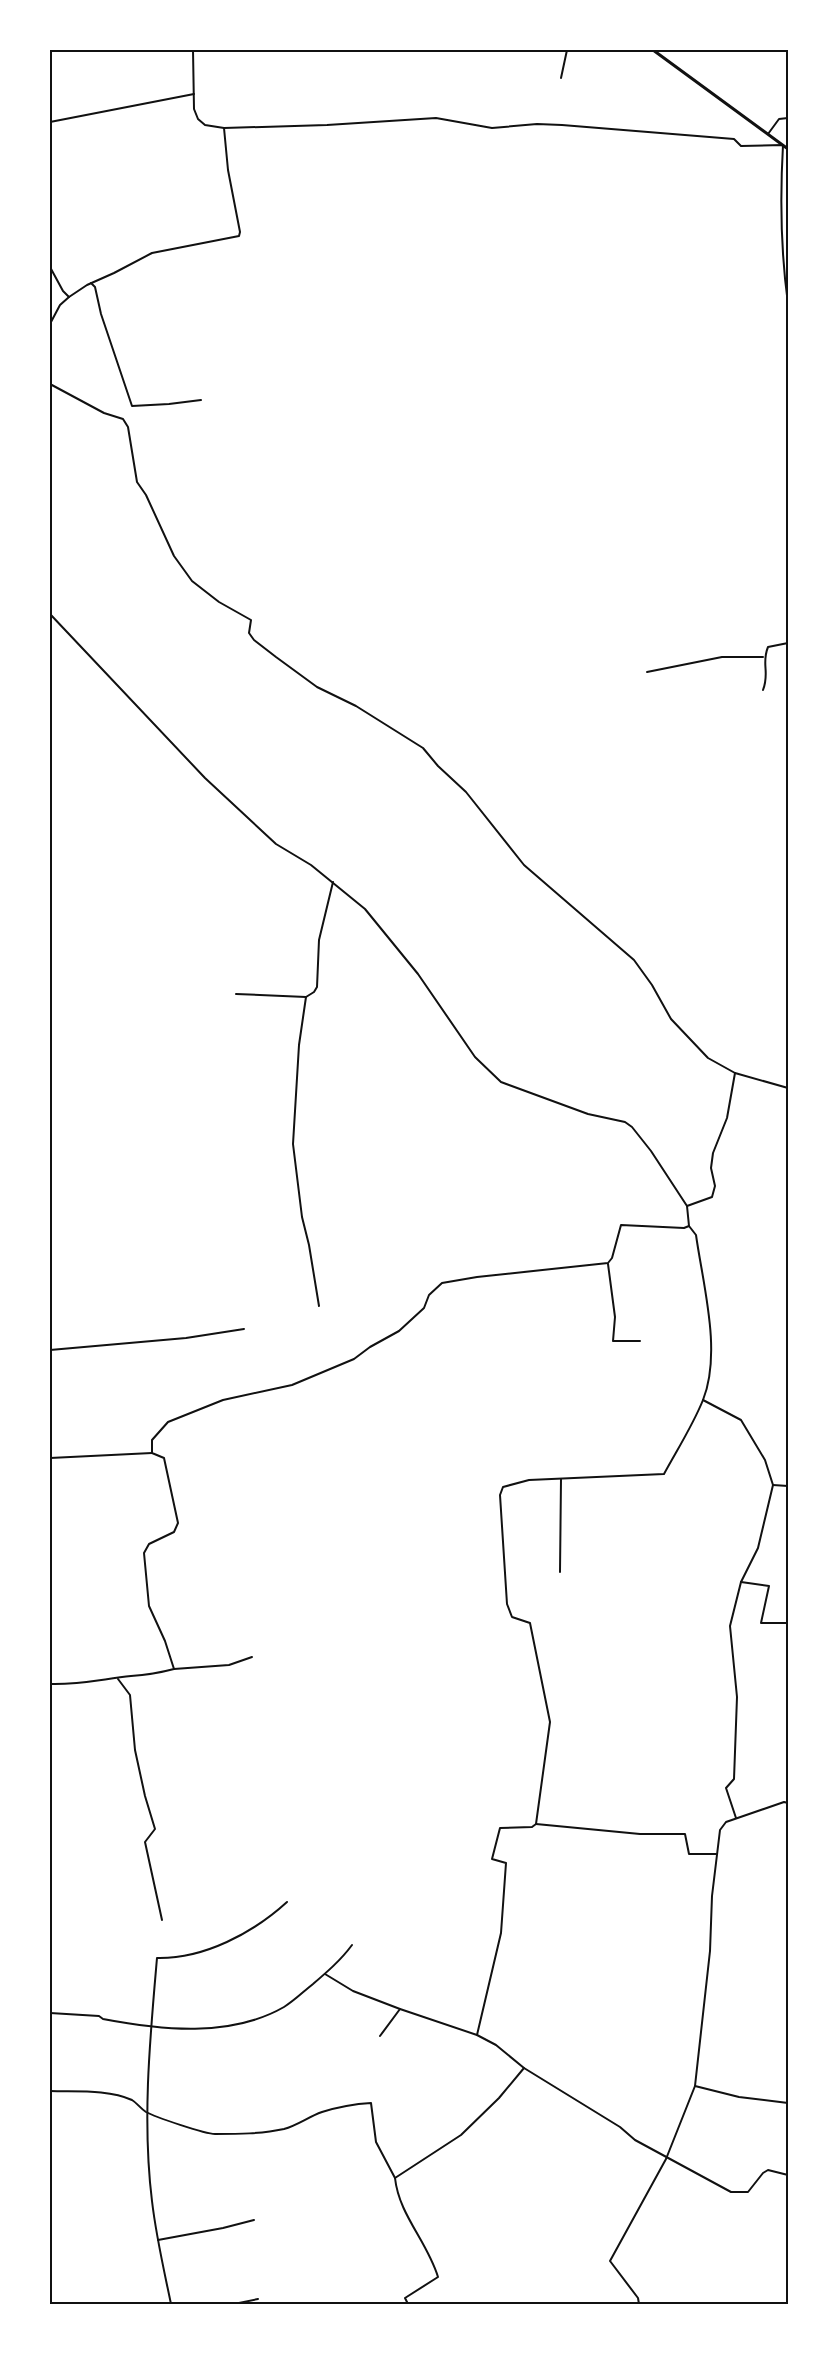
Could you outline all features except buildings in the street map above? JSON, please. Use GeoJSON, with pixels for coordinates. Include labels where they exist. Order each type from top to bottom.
{"type":"FeatureCollection","features":[{"type":"Feature","properties":{"kind":"street"},"geometry":{"type":"LineString","coordinates":[[193,50],[194,109],[198,119],[205,125],[224,128],[327,125],[436,118],[492,128],[537,124],[562,125],[734,139],[741,146],[783,145]]}},
{"type":"Feature","properties":{"kind":"street"},"geometry":{"type":"LineString","coordinates":[[561,78],[567,50]]}},
{"type":"Feature","properties":{"kind":"street"},"geometry":{"type":"LineString","coordinates":[[653,50],[789,149]]}},
{"type":"Feature","properties":{"kind":"street"},"geometry":{"type":"LineString","coordinates":[[50,122],[194,94]]}},
{"type":"Feature","properties":{"kind":"street"},"geometry":{"type":"LineString","coordinates":[[768,134],[778,119],[789,118]]}},
{"type":"Feature","properties":{"kind":"street"},"geometry":{"type":"LineString","coordinates":[[51,322],[60,305],[69,297],[91,283],[152,253],[239,236],[228,170],[224,128]]}},
{"type":"Feature","properties":{"kind":"street"},"geometry":{"type":"LineString","coordinates":[[783,145],[782,189],[786,286],[789,304]]}},
{"type":"Feature","properties":{"kind":"street"},"geometry":{"type":"LineString","coordinates":[[50,267],[63,291],[69,297]]}},
{"type":"Feature","properties":{"kind":"street"},"geometry":{"type":"LineString","coordinates":[[91,283],[95,287],[101,314],[132,406],[201,400]]}},
{"type":"Feature","properties":{"kind":"street"},"geometry":{"type":"LineString","coordinates":[[50,384],[104,413],[123,419],[128,427],[137,482],[146,495],[174,556],[192,581],[219,602],[250,620],[249,633],[254,640],[317,687],[356,706],[423,748],[438,766],[466,792],[524,864],[634,960],[680,1030],[708,1058],[735,1073],[789,1088]]}},
{"type":"Feature","properties":{"kind":"street"},"geometry":{"type":"LineString","coordinates":[[50,614],[205,778],[276,844],[310,865],[365,909],[418,974],[476,1057],[501,1082],[588,1114],[625,1122],[632,1126],[687,1206],[689,1226],[696,1235],[713,1348],[703,1400],[664,1474],[529,1480],[503,1487],[500,1495],[507,1605],[512,1617],[530,1623],[550,1722],[536,1824]]}},
{"type":"Feature","properties":{"kind":"street"},"geometry":{"type":"LineString","coordinates":[[763,690],[767,679],[764,657],[768,647],[789,643]]}},
{"type":"Feature","properties":{"kind":"street"},"geometry":{"type":"LineString","coordinates":[[647,672],[722,657],[764,657]]}},
{"type":"Feature","properties":{"kind":"street"},"geometry":{"type":"LineString","coordinates":[[236,994],[306,997],[314,992],[319,940],[333,882]]}},
{"type":"Feature","properties":{"kind":"street"},"geometry":{"type":"LineString","coordinates":[[306,997],[299,1045],[293,1144],[302,1217],[319,1306]]}},
{"type":"Feature","properties":{"kind":"street"},"geometry":{"type":"LineString","coordinates":[[687,1206],[712,1197],[715,1186],[711,1167],[713,1153],[727,1118],[735,1073]]}},
{"type":"Feature","properties":{"kind":"street"},"geometry":{"type":"LineString","coordinates":[[152,1453],[152,1440],[168,1422],[224,1400],[310,1378],[354,1359],[399,1331],[424,1308],[429,1295],[442,1283],[608,1263],[612,1258],[621,1225],[684,1228],[689,1226]]}},
{"type":"Feature","properties":{"kind":"street"},"geometry":{"type":"LineString","coordinates":[[608,1263],[615,1317],[613,1341],[640,1341]]}},
{"type":"Feature","properties":{"kind":"street"},"geometry":{"type":"LineString","coordinates":[[50,1350],[186,1338],[244,1329]]}},
{"type":"Feature","properties":{"kind":"street"},"geometry":{"type":"LineString","coordinates":[[703,1400],[741,1420],[765,1460],[773,1485],[758,1548],[741,1582],[730,1626],[737,1697],[734,1779],[726,1788],[736,1818]]}},
{"type":"Feature","properties":{"kind":"street"},"geometry":{"type":"LineString","coordinates":[[50,1458],[152,1453],[164,1458],[178,1523],[174,1532],[149,1544],[144,1553],[149,1606],[165,1641],[174,1669]]}},
{"type":"Feature","properties":{"kind":"street"},"geometry":{"type":"LineString","coordinates":[[560,1572],[561,1479]]}},
{"type":"Feature","properties":{"kind":"street"},"geometry":{"type":"LineString","coordinates":[[773,1485],[789,1486]]}},
{"type":"Feature","properties":{"kind":"street"},"geometry":{"type":"LineString","coordinates":[[741,1582],[769,1586],[761,1623],[789,1623]]}},
{"type":"Feature","properties":{"kind":"street"},"geometry":{"type":"LineString","coordinates":[[50,1684],[72,1685],[149,1676],[174,1669],[229,1665],[252,1657]]}},
{"type":"Feature","properties":{"kind":"street"},"geometry":{"type":"LineString","coordinates":[[118,1679],[130,1695],[135,1750],[155,1829],[145,1842],[162,1920]]}},
{"type":"Feature","properties":{"kind":"street"},"geometry":{"type":"LineString","coordinates":[[639,2304],[638,2298],[610,2261],[666,2159],[695,2086],[710,1951],[712,1896],[720,1830],[726,1822],[736,1818],[784,1802],[789,1803]]}},
{"type":"Feature","properties":{"kind":"street"},"geometry":{"type":"LineString","coordinates":[[477,2035],[501,1933],[506,1863],[492,1859],[500,1828],[532,1827],[536,1824],[640,1834],[685,1834],[690,1854],[716,1854]]}},
{"type":"Feature","properties":{"kind":"street"},"geometry":{"type":"LineString","coordinates":[[171,2304],[152,2199],[148,2113],[150,2028],[157,1958],[179,1959],[222,1945],[274,1913],[287,1902]]}},
{"type":"Feature","properties":{"kind":"street"},"geometry":{"type":"LineString","coordinates":[[50,2012],[99,2016],[103,2019],[150,2028],[212,2028],[256,2020],[285,2006],[340,1961],[352,1945]]}},
{"type":"Feature","properties":{"kind":"street"},"geometry":{"type":"LineString","coordinates":[[325,1974],[353,1991],[477,2035],[496,2045],[524,2068],[620,2127],[635,2140],[666,2159],[731,2192],[748,2192],[768,2170],[789,2175]]}},
{"type":"Feature","properties":{"kind":"street"},"geometry":{"type":"LineString","coordinates":[[380,2036],[400,2009]]}},
{"type":"Feature","properties":{"kind":"street"},"geometry":{"type":"LineString","coordinates":[[395,2178],[462,2135],[499,2098],[524,2068]]}},
{"type":"Feature","properties":{"kind":"street"},"geometry":{"type":"LineString","coordinates":[[695,2086],[739,2097],[789,2103]]}},
{"type":"Feature","properties":{"kind":"street"},"geometry":{"type":"LineString","coordinates":[[50,2091],[116,2095],[134,2101],[148,2113],[214,2134],[284,2129],[303,2123],[320,2113],[354,2104],[371,2103],[376,2142],[395,2178],[396,2190],[404,2211],[431,2256],[438,2277],[405,2298],[408,2304]]}},
{"type":"Feature","properties":{"kind":"street"},"geometry":{"type":"LineString","coordinates":[[158,2240],[254,2220]]}},
{"type":"Feature","properties":{"kind":"street"},"geometry":{"type":"LineString","coordinates":[[234,2304],[258,2299]]}}]}
